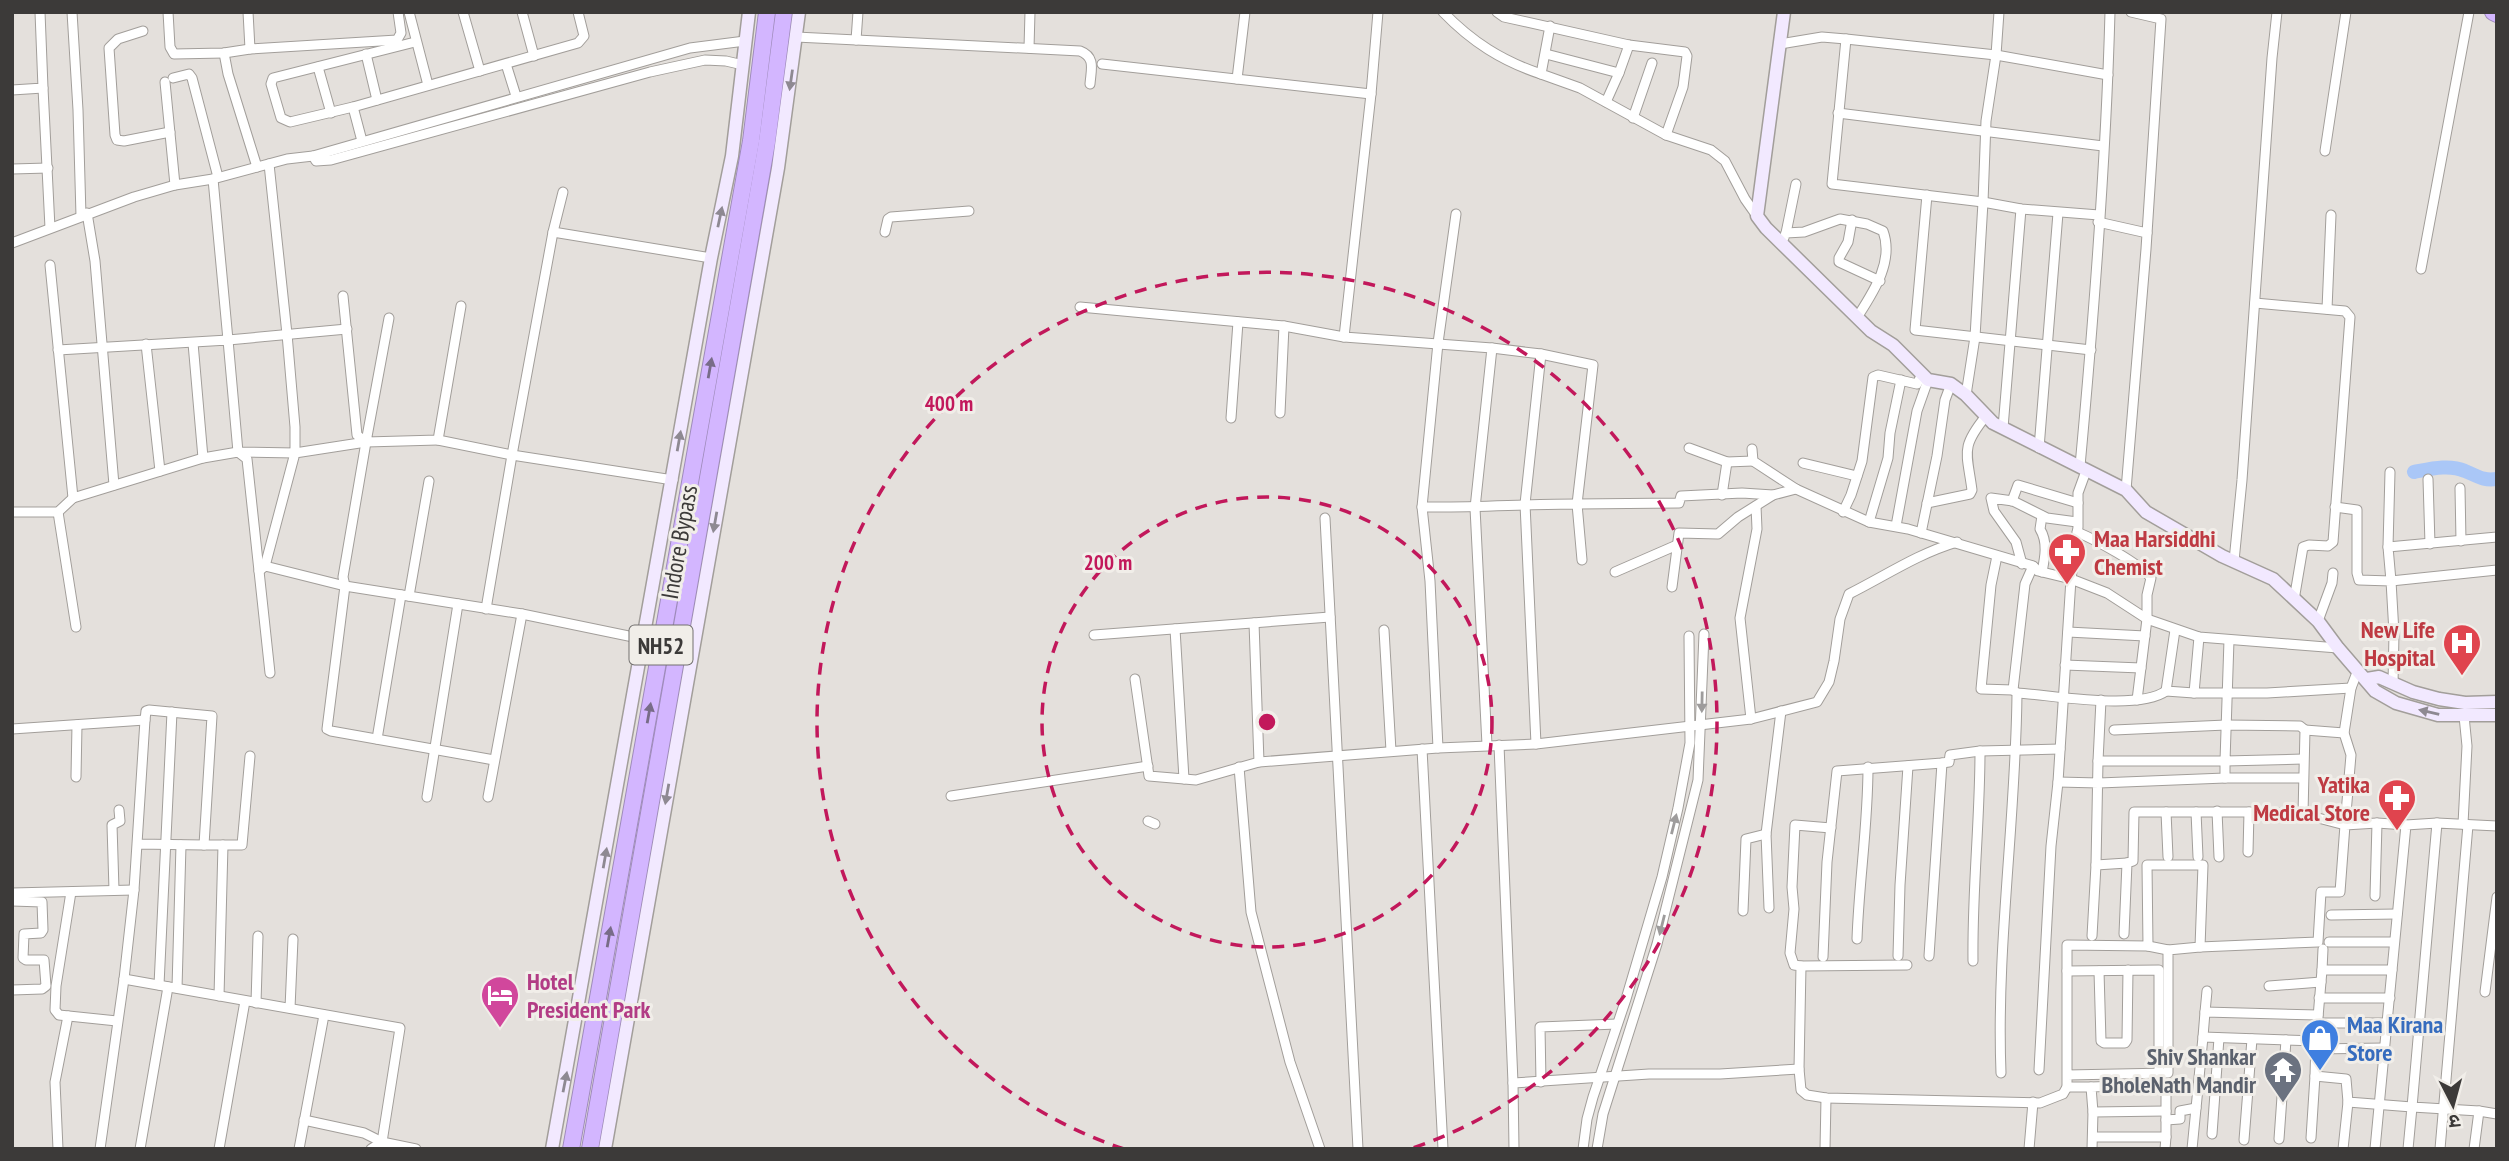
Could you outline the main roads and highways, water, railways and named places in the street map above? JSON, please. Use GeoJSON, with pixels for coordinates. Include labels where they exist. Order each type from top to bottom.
{"type":"FeatureCollection","features":[{"type":"Feature","properties":{"kind":"highway","name":"NH52"},"geometry":{"type":"LineString","coordinates":[[758,142],[767,12]]}},
{"type":"Feature","properties":{"kind":"highway","name":"NH52"},"geometry":{"type":"LineString","coordinates":[[758,142],[779,60],[784,12]]}},
{"type":"Feature","properties":{"kind":"highway","name":"Indore Bypass"},"geometry":{"type":"LineString","coordinates":[[571,1149],[758,142]]}},
{"type":"Feature","properties":{"kind":"highway","name":"Indore Bypass"},"geometry":{"type":"LineString","coordinates":[[590,1149],[758,142]]}},
{"type":"Feature","properties":{"kind":"waterway"},"geometry":{"type":"LineString","coordinates":[[2414,472],[2453,468],[2484,479],[2497,479]]}},
{"type":"Feature","properties":{"kind":"place","name":"Maa Harsiddhi Chemist"},"geometry":{"type":"Point","coordinates":[2067,586]}},
{"type":"Feature","properties":{"kind":"place","name":"New Life Hospital"},"geometry":{"type":"Point","coordinates":[2462,677]}},
{"type":"Feature","properties":{"kind":"place","name":"Yatika Medical Store"},"geometry":{"type":"Point","coordinates":[2397,832]}},
{"type":"Feature","properties":{"kind":"place","name":"Hotel President Park"},"geometry":{"type":"Point","coordinates":[500,1029]}},
{"type":"Feature","properties":{"kind":"place","name":"Maa Kirana Store"},"geometry":{"type":"Point","coordinates":[2320,1072]}},
{"type":"Feature","properties":{"kind":"place","name":"Shiv Shankar BholeNath Mandir"},"geometry":{"type":"Point","coordinates":[2283,1104]}}]}
